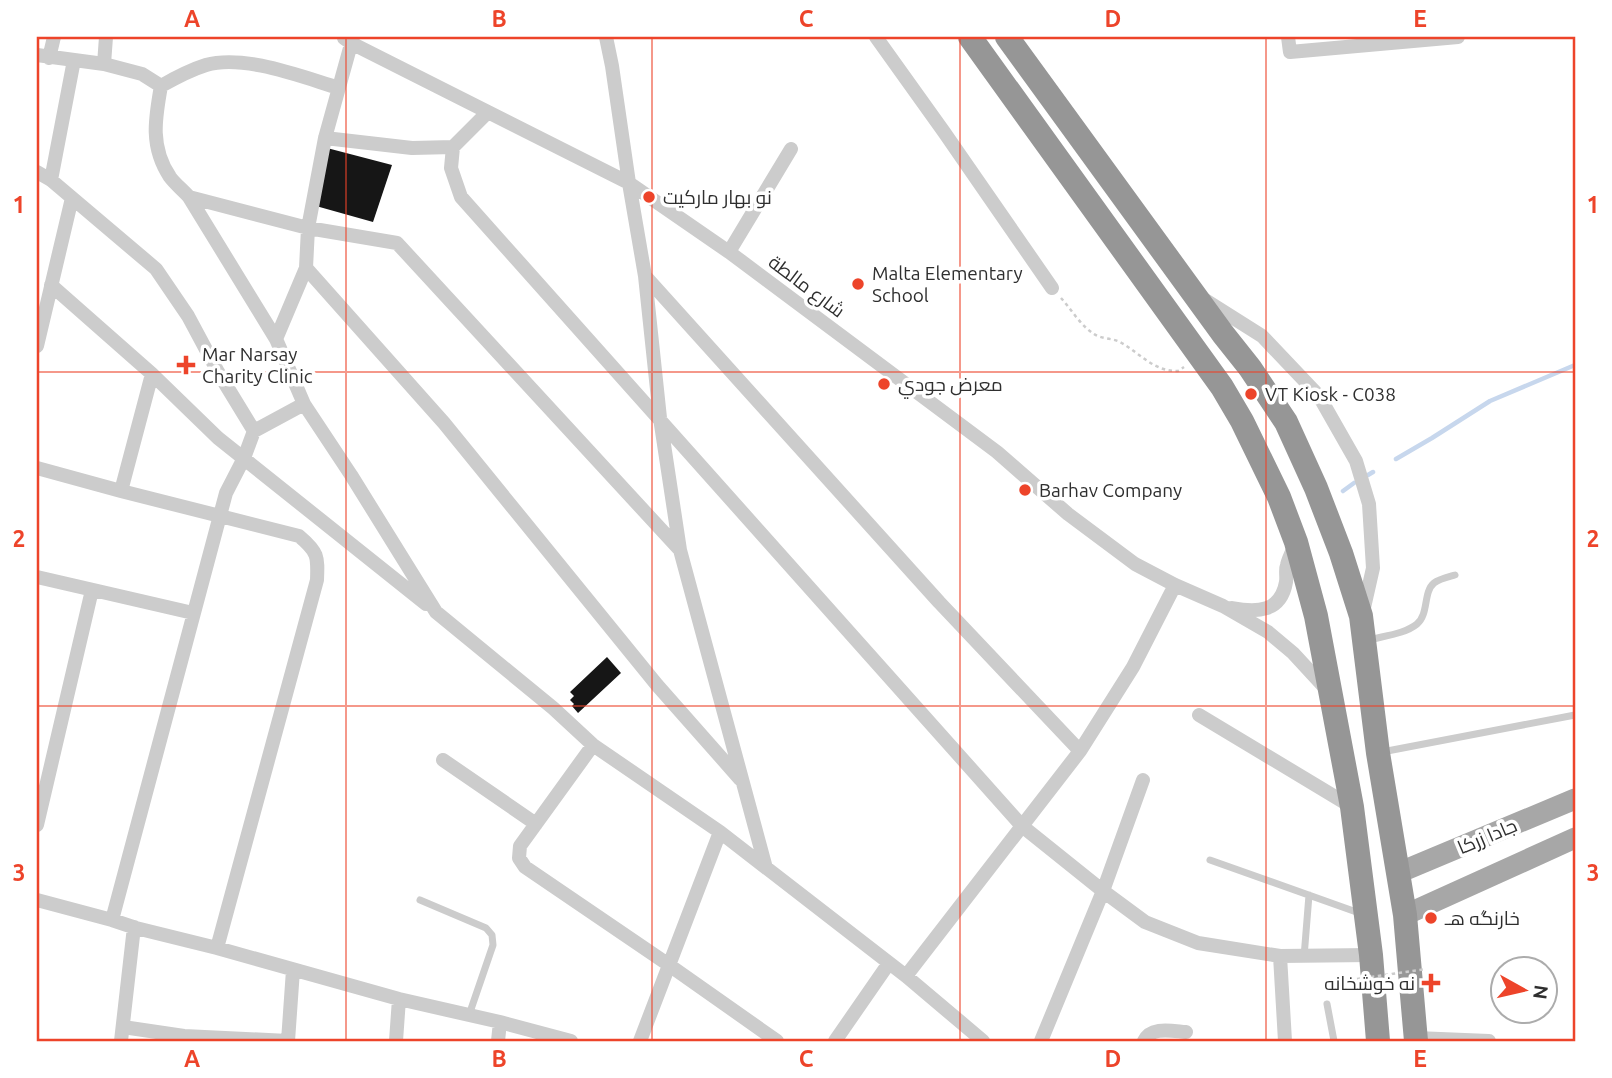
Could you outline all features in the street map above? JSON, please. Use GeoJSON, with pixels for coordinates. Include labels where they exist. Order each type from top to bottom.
{"type":"FeatureCollection","features":[{"type":"Feature","properties":{"kind":"highway"},"geometry":{"type":"LineString","coordinates":[[970,37],[1200,354],[1242,421],[1279,497],[1296,542],[1316,616],[1352,807],[1371,955],[1378,1041]]}},
{"type":"Feature","properties":{"kind":"highway"},"geometry":{"type":"LineString","coordinates":[[1007,37],[1250,368],[1286,422],[1306,466],[1341,553],[1361,616],[1378,753],[1405,915],[1416,1039]]}},
{"type":"Feature","properties":{"kind":"highway"},"geometry":{"type":"LineString","coordinates":[[1222,387],[1250,368]]}},
{"type":"Feature","properties":{"kind":"main road","name":"جادا زرکا"},"geometry":{"type":"LineString","coordinates":[[1398,873],[1575,799]]}},
{"type":"Feature","properties":{"kind":"main road","name":"جادا زرکا"},"geometry":{"type":"LineString","coordinates":[[1405,915],[1575,838]]}},
{"type":"Feature","properties":{"kind":"main road"},"geometry":{"type":"LineString","coordinates":[[1425,863],[1420,868],[1417,882],[1423,894],[1436,900]]}},
{"type":"Feature","properties":{"kind":"street"},"geometry":{"type":"LineString","coordinates":[[54,37],[43,56],[104,64],[142,74],[161,86]]}},
{"type":"Feature","properties":{"kind":"street"},"geometry":{"type":"LineString","coordinates":[[104,64],[106,37]]}},
{"type":"Feature","properties":{"kind":"street"},"geometry":{"type":"LineString","coordinates":[[606,37],[645,276],[660,418],[680,550],[766,868]]}},
{"type":"Feature","properties":{"kind":"street"},"geometry":{"type":"LineString","coordinates":[[876,37],[1052,288]]}},
{"type":"Feature","properties":{"kind":"street"},"geometry":{"type":"LineString","coordinates":[[1288,37],[1290,52],[1458,37]]}},
{"type":"Feature","properties":{"kind":"street"},"geometry":{"type":"LineString","coordinates":[[276,339],[306,268],[308,228],[325,138],[349,39]]}},
{"type":"Feature","properties":{"kind":"street","name":"شارع مالطة"},"geometry":{"type":"LineString","coordinates":[[349,39],[629,183],[729,252],[997,452],[1068,514],[1135,564],[1175,586],[1223,606],[1274,637],[1293,653],[1331,694]]}},
{"type":"Feature","properties":{"kind":"street"},"geometry":{"type":"LineString","coordinates":[[51,180],[74,61]]}},
{"type":"Feature","properties":{"kind":"street"},"geometry":{"type":"LineString","coordinates":[[161,86],[189,72],[225,62],[268,66],[339,88]]}},
{"type":"Feature","properties":{"kind":"street"},"geometry":{"type":"LineString","coordinates":[[161,86],[155,119],[157,149],[171,177],[190,197],[276,339],[304,404],[435,611]]}},
{"type":"Feature","properties":{"kind":"street"},"geometry":{"type":"LineString","coordinates":[[488,112],[453,147],[451,167],[461,197],[1022,827],[1145,922],[1198,943],[1280,956],[1371,955]]}},
{"type":"Feature","properties":{"kind":"street"},"geometry":{"type":"LineString","coordinates":[[325,138],[412,148],[453,147]]}},
{"type":"Feature","properties":{"kind":"street"},"geometry":{"type":"LineString","coordinates":[[729,252],[791,149]]}},
{"type":"Feature","properties":{"kind":"street"},"geometry":{"type":"LineString","coordinates":[[37,172],[51,180],[156,269],[188,316],[254,431]]}},
{"type":"Feature","properties":{"kind":"street"},"geometry":{"type":"LineString","coordinates":[[190,197],[308,228],[397,243],[680,550]]}},
{"type":"Feature","properties":{"kind":"street"},"geometry":{"type":"LineString","coordinates":[[37,346],[72,198]]}},
{"type":"Feature","properties":{"kind":"street"},"geometry":{"type":"LineString","coordinates":[[306,268],[444,423],[657,685],[742,781]]}},
{"type":"Feature","properties":{"kind":"street"},"geometry":{"type":"LineString","coordinates":[[645,276],[939,601],[1080,751]]}},
{"type":"Feature","properties":{"kind":"street"},"geometry":{"type":"LineString","coordinates":[[51,285],[152,374],[218,438],[435,611],[553,708],[593,745],[720,832],[906,976],[983,1041]]}},
{"type":"Feature","properties":{"kind":"street"},"geometry":{"type":"LineString","coordinates":[[1194,294],[1262,336],[1319,396],[1356,461],[1369,504],[1373,568],[1361,616]]}},
{"type":"Feature","properties":{"kind":"street"},"geometry":{"type":"LineString","coordinates":[[121,491],[152,374]]}},
{"type":"Feature","properties":{"kind":"street"},"geometry":{"type":"LineString","coordinates":[[112,920],[226,493],[254,431],[304,404]]}},
{"type":"Feature","properties":{"kind":"street"},"geometry":{"type":"LineString","coordinates":[[37,468],[299,536],[311,547],[318,560],[317,580],[217,948]]}},
{"type":"Feature","properties":{"kind":"street","name":"شارع مالطة"},"geometry":{"type":"LineString","coordinates":[[1223,606],[1252,611],[1271,606],[1282,594],[1286,582],[1286,568],[1296,542]]}},
{"type":"Feature","properties":{"kind":"street"},"geometry":{"type":"LineString","coordinates":[[37,577],[193,613]]}},
{"type":"Feature","properties":{"kind":"street"},"geometry":{"type":"LineString","coordinates":[[906,976],[1080,751],[1133,667],[1175,586]]}},
{"type":"Feature","properties":{"kind":"street"},"geometry":{"type":"LineString","coordinates":[[37,825],[92,590]]}},
{"type":"Feature","properties":{"kind":"street"},"geometry":{"type":"LineString","coordinates":[[1199,715],[1352,807]]}},
{"type":"Feature","properties":{"kind":"street"},"geometry":{"type":"LineString","coordinates":[[593,745],[520,846],[519,858],[525,867],[778,1041]]}},
{"type":"Feature","properties":{"kind":"street"},"geometry":{"type":"LineString","coordinates":[[443,760],[536,824]]}},
{"type":"Feature","properties":{"kind":"street"},"geometry":{"type":"LineString","coordinates":[[1041,1041],[1103,891],[1143,780]]}},
{"type":"Feature","properties":{"kind":"street"},"geometry":{"type":"LineString","coordinates":[[640,1041],[720,832]]}},
{"type":"Feature","properties":{"kind":"street"},"geometry":{"type":"LineString","coordinates":[[37,900],[399,999],[571,1041]]}},
{"type":"Feature","properties":{"kind":"street"},"geometry":{"type":"LineString","coordinates":[[134,928],[122,1034],[288,1041],[293,970]]}},
{"type":"Feature","properties":{"kind":"street"},"geometry":{"type":"LineString","coordinates":[[1280,956],[1285,1041]]}},
{"type":"Feature","properties":{"kind":"street"},"geometry":{"type":"LineString","coordinates":[[835,1041],[889,963]]}},
{"type":"Feature","properties":{"kind":"street"},"geometry":{"type":"LineString","coordinates":[[396,1041],[399,999]]}},
{"type":"Feature","properties":{"kind":"street"},"geometry":{"type":"LineString","coordinates":[[498,1041],[500,1022]]}},
{"type":"Feature","properties":{"kind":"street"},"geometry":{"type":"LineString","coordinates":[[1144,1041],[1147,1035],[1155,1031],[1186,1032]]}},
{"type":"Feature","properties":{"kind":"street"},"geometry":{"type":"LineString","coordinates":[[1416,1039],[1489,1041]]}},
{"type":"Feature","properties":{"kind":"lane"},"geometry":{"type":"LineString","coordinates":[[1365,641],[1415,625],[1423,616],[1432,584],[1455,575]]}},
{"type":"Feature","properties":{"kind":"lane"},"geometry":{"type":"LineString","coordinates":[[1378,753],[1575,715]]}},
{"type":"Feature","properties":{"kind":"lane"},"geometry":{"type":"LineString","coordinates":[[1210,860],[1366,916]]}},
{"type":"Feature","properties":{"kind":"lane"},"geometry":{"type":"LineString","coordinates":[[1304,957],[1309,895]]}},
{"type":"Feature","properties":{"kind":"lane"},"geometry":{"type":"LineString","coordinates":[[420,900],[486,928],[492,935],[493,945],[469,1015]]}},
{"type":"Feature","properties":{"kind":"lane"},"geometry":{"type":"LineString","coordinates":[[1327,1004],[1334,1041]]}},
{"type":"Feature","properties":{"kind":"path"},"geometry":{"type":"LineString","coordinates":[[1052,288],[1097,336],[1120,342],[1151,364],[1178,371],[1200,354]]}},
{"type":"Feature","properties":{"kind":"path"},"geometry":{"type":"LineString","coordinates":[[1357,979],[1426,970]]}},
{"type":"Feature","properties":{"kind":"building"},"geometry":{"type":"Polygon","coordinates":[[[327,148],[392,165],[373,222],[316,206],[327,148]]]}},
{"type":"Feature","properties":{"kind":"building"},"geometry":{"type":"Polygon","coordinates":[[[607,657],[621,673],[578,713],[572,706],[574,704],[570,700],[574,696],[570,692],[607,657]]]}},
{"type":"Feature","properties":{"kind":"waterway"},"geometry":{"type":"LineString","coordinates":[[1396,459],[1490,401],[1575,365]]}},
{"type":"Feature","properties":{"kind":"waterway"},"geometry":{"type":"LineString","coordinates":[[1368,475],[1373,472]]}},
{"type":"Feature","properties":{"kind":"waterway"},"geometry":{"type":"LineString","coordinates":[[1343,491],[1354,483]]}},
{"type":"Feature","properties":{"kind":"place","name":"نو بهار ماركيت"},"geometry":{"type":"Point","coordinates":[649,197]}},
{"type":"Feature","properties":{"kind":"place","name":"Malta Elementary School"},"geometry":{"type":"Point","coordinates":[858,284]}},
{"type":"Feature","properties":{"kind":"place","name":"Mar Narsay Charity Clinic"},"geometry":{"type":"Point","coordinates":[186,365]}},
{"type":"Feature","properties":{"kind":"place","name":"معرض جودي"},"geometry":{"type":"Point","coordinates":[884,384]}},
{"type":"Feature","properties":{"kind":"place","name":"VT Kiosk - C038"},"geometry":{"type":"Point","coordinates":[1251,394]}},
{"type":"Feature","properties":{"kind":"place","name":"Barhav Company"},"geometry":{"type":"Point","coordinates":[1025,490]}},
{"type":"Feature","properties":{"kind":"place","name":"خارنگه هـ"},"geometry":{"type":"Point","coordinates":[1431,918]}},
{"type":"Feature","properties":{"kind":"place","name":"نه خوشخانه"},"geometry":{"type":"Point","coordinates":[1431,983]}}]}
